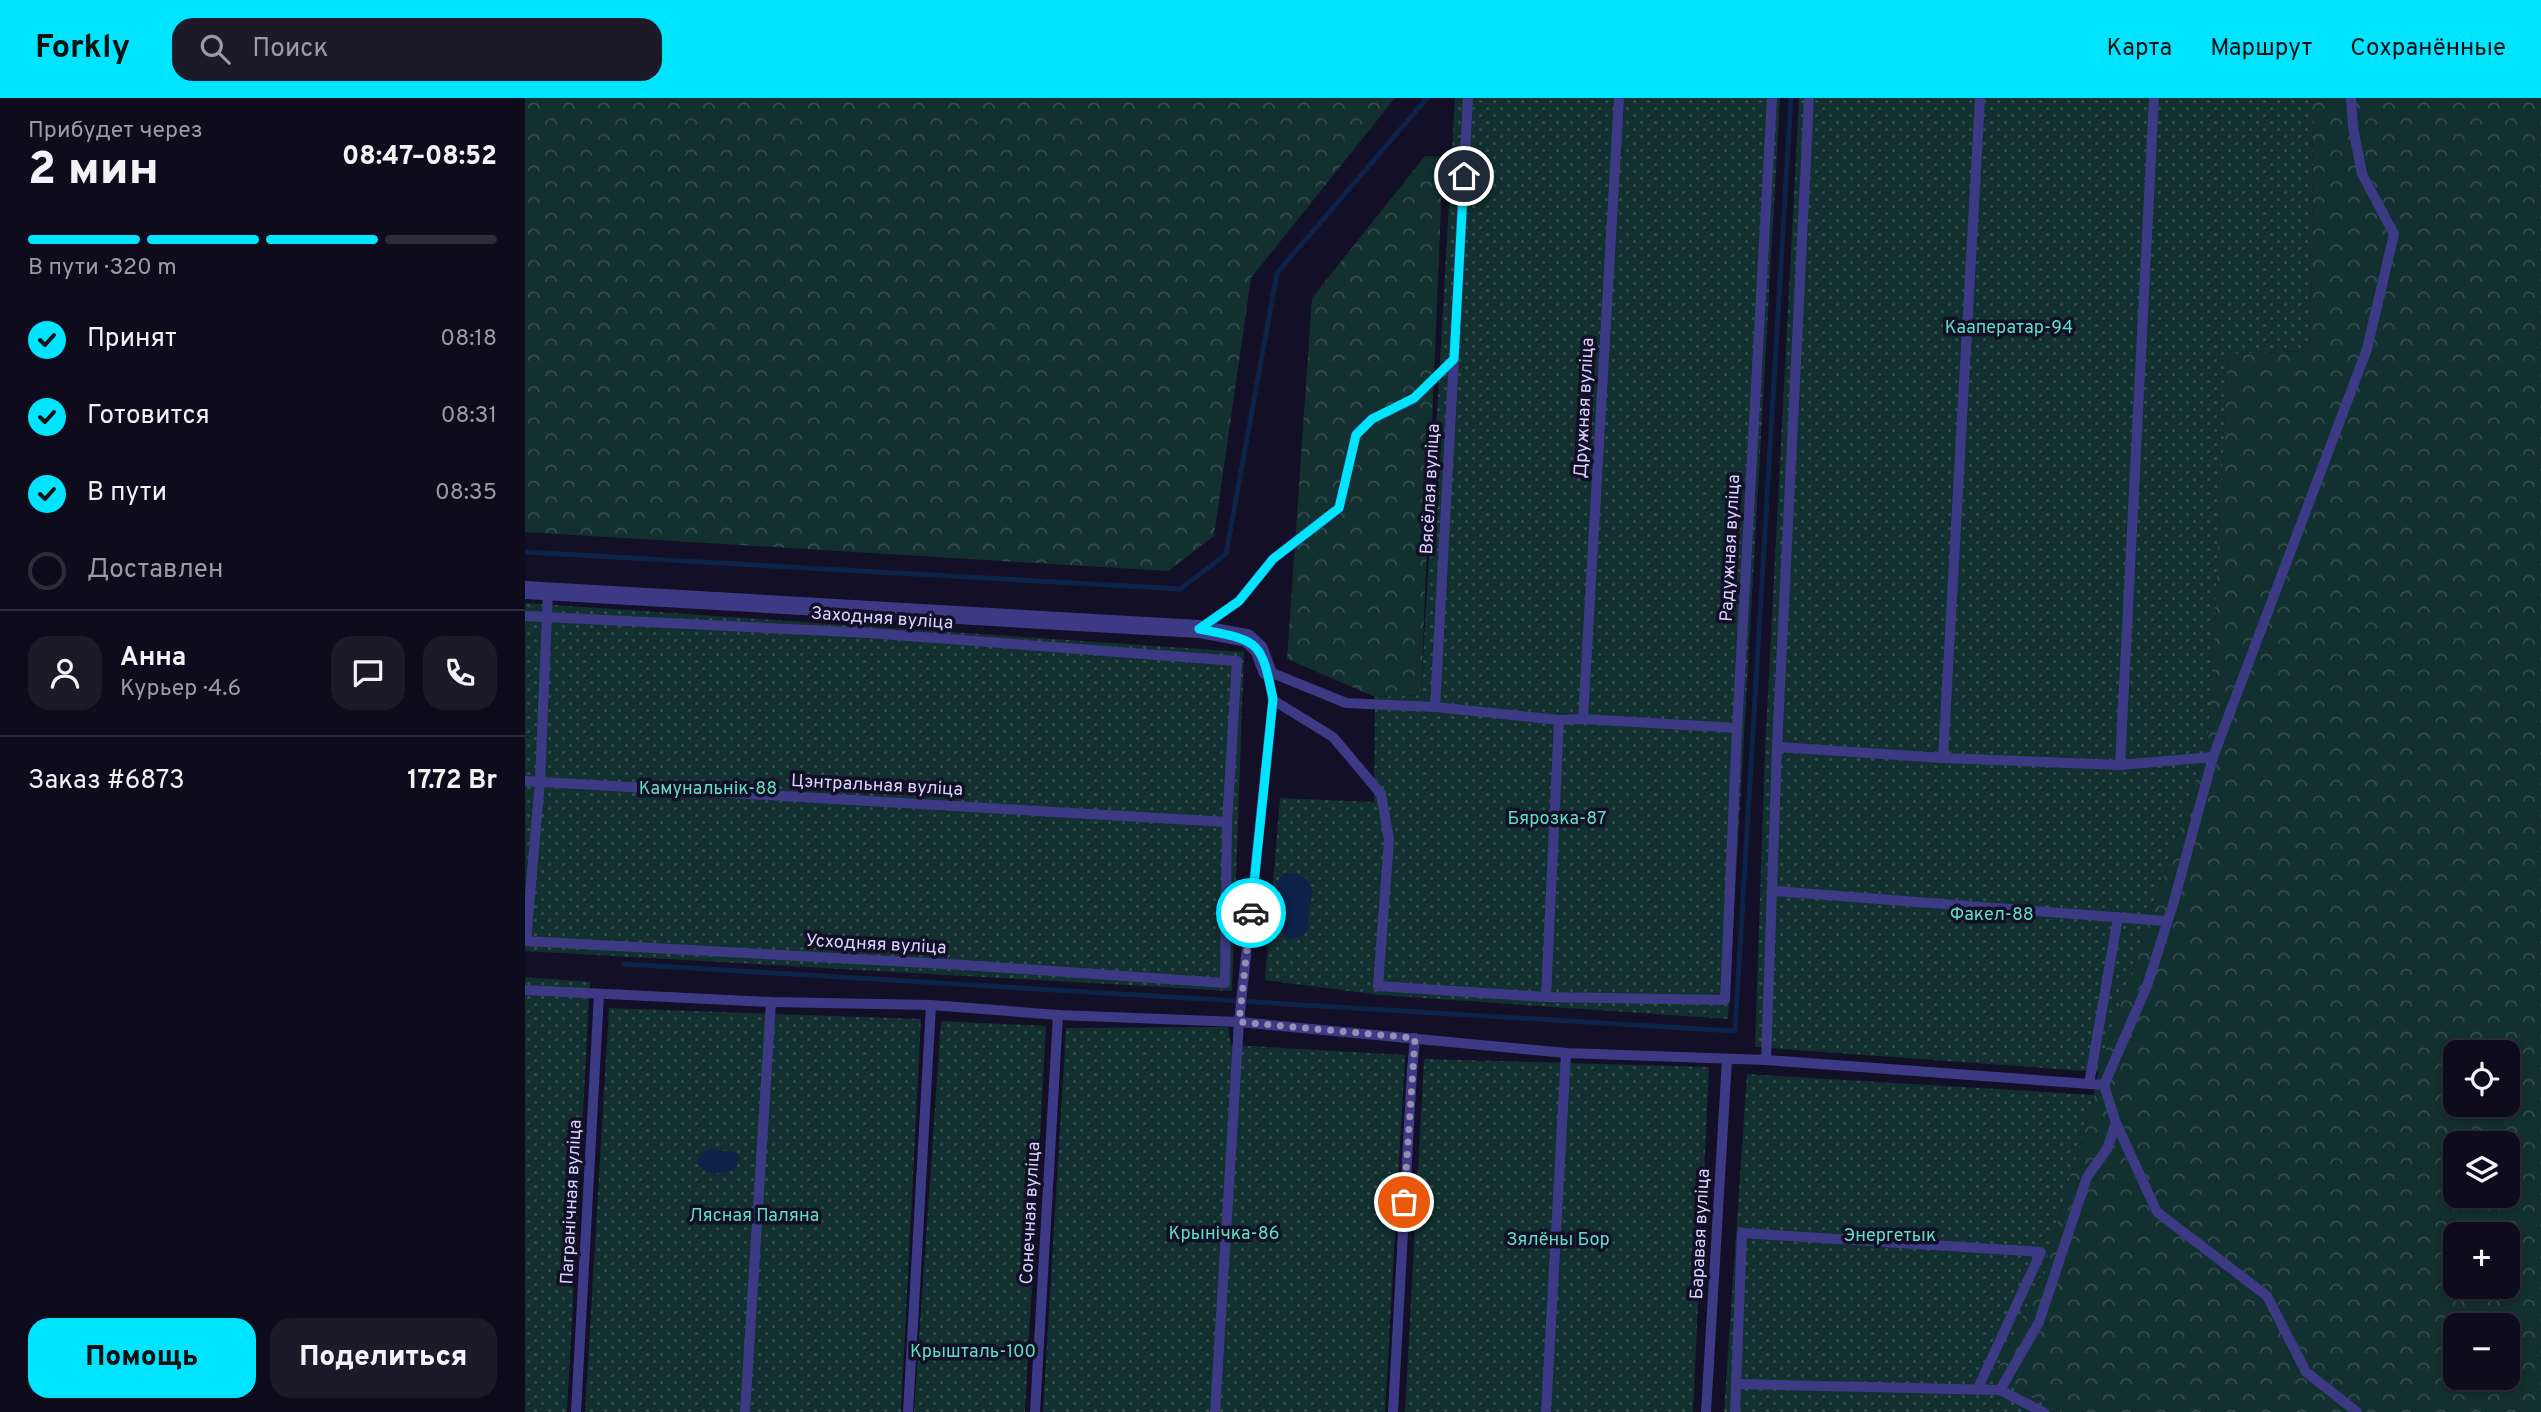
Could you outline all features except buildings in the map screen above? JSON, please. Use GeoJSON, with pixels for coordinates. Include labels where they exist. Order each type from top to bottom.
{"type":"FeatureCollection","features":[{"type":"Feature","properties":{"kind":"street"},"geometry":{"type":"LineString","coordinates":[[525,590],[1199,629],[1247,638],[1259,649],[1267,671]]}},
{"type":"Feature","properties":{"kind":"lane","name":"Вясёлая вуліца"},"geometry":{"type":"LineString","coordinates":[[1435,707],[1468,98]]}},
{"type":"Feature","properties":{"kind":"lane","name":"Дружная вуліца"},"geometry":{"type":"LineString","coordinates":[[1583,719],[1619,98]]}},
{"type":"Feature","properties":{"kind":"lane","name":"Радужная вуліца"},"geometry":{"type":"LineString","coordinates":[[1546,998],[1725,1000],[1737,728],[1772,98]]}},
{"type":"Feature","properties":{"kind":"lane"},"geometry":{"type":"LineString","coordinates":[[1766,1060],[1777,747],[1809,98]]}},
{"type":"Feature","properties":{"kind":"lane"},"geometry":{"type":"LineString","coordinates":[[1943,758],[1980,98]]}},
{"type":"Feature","properties":{"kind":"lane"},"geometry":{"type":"LineString","coordinates":[[2120,765],[2154,98]]}},
{"type":"Feature","properties":{"kind":"lane"},"geometry":{"type":"LineString","coordinates":[[2351,98],[2353,127],[2362,174],[2394,234],[2367,349],[2213,757],[2174,901],[2147,986],[2104,1086],[2116,1123],[2157,1212],[2267,1296],[2306,1371],[2357,1412]]}},
{"type":"Feature","properties":{"kind":"lane"},"geometry":{"type":"LineString","coordinates":[[1199,629],[1239,601],[1273,559],[1339,508],[1356,435],[1372,419],[1414,398],[1454,359]]}},
{"type":"Feature","properties":{"kind":"lane"},"geometry":{"type":"LineString","coordinates":[[526,941],[540,781],[548,591]]}},
{"type":"Feature","properties":{"kind":"lane","name":"Заходняя вуліца"},"geometry":{"type":"LineString","coordinates":[[525,616],[869,633],[1237,661],[1227,822]]}},
{"type":"Feature","properties":{"kind":"lane"},"geometry":{"type":"LineString","coordinates":[[1267,671],[1346,704],[1435,707],[1559,720],[1737,728]]}},
{"type":"Feature","properties":{"kind":"lane"},"geometry":{"type":"LineString","coordinates":[[1215,1412],[1239,1022],[1273,699],[1267,671]]}},
{"type":"Feature","properties":{"kind":"lane"},"geometry":{"type":"LineString","coordinates":[[1273,699],[1333,737],[1381,794],[1389,840],[1378,986],[1546,998],[1559,720]]}},
{"type":"Feature","properties":{"kind":"lane"},"geometry":{"type":"LineString","coordinates":[[1777,747],[1943,758],[2120,765],[2213,757]]}},
{"type":"Feature","properties":{"kind":"lane","name":"Цэнтральная вуліца"},"geometry":{"type":"LineString","coordinates":[[525,781],[1227,822]]}},
{"type":"Feature","properties":{"kind":"lane","name":"Усходняя вуліца"},"geometry":{"type":"LineString","coordinates":[[526,941],[964,965],[1225,983],[1227,822]]}},
{"type":"Feature","properties":{"kind":"lane"},"geometry":{"type":"LineString","coordinates":[[1773,891],[2166,921]]}},
{"type":"Feature","properties":{"kind":"lane"},"geometry":{"type":"LineString","coordinates":[[2089,1084],[2118,917]]}},
{"type":"Feature","properties":{"kind":"lane"},"geometry":{"type":"LineString","coordinates":[[525,990],[771,1002],[932,1005],[1058,1015],[1239,1022],[1566,1054],[1766,1060],[2104,1086]]}},
{"type":"Feature","properties":{"kind":"lane","name":"Пагранічная вуліца"},"geometry":{"type":"LineString","coordinates":[[576,1412],[599,994]]}},
{"type":"Feature","properties":{"kind":"lane"},"geometry":{"type":"LineString","coordinates":[[745,1412],[771,1002]]}},
{"type":"Feature","properties":{"kind":"lane"},"geometry":{"type":"LineString","coordinates":[[908,1412],[932,1005]]}},
{"type":"Feature","properties":{"kind":"lane","name":"Сонечная вуліца"},"geometry":{"type":"LineString","coordinates":[[1035,1412],[1058,1015]]}},
{"type":"Feature","properties":{"kind":"lane"},"geometry":{"type":"LineString","coordinates":[[1393,1412],[1415,1038]]}},
{"type":"Feature","properties":{"kind":"lane"},"geometry":{"type":"LineString","coordinates":[[1546,1412],[1566,1054]]}},
{"type":"Feature","properties":{"kind":"lane","name":"Баравая вуліца"},"geometry":{"type":"LineString","coordinates":[[1706,1412],[1727,1059]]}},
{"type":"Feature","properties":{"kind":"lane"},"geometry":{"type":"LineString","coordinates":[[2000,1390],[2039,1322],[2087,1177],[2107,1149],[2116,1123]]}},
{"type":"Feature","properties":{"kind":"lane"},"geometry":{"type":"LineString","coordinates":[[1735,1412],[1742,1233],[2041,1252],[1977,1390]]}},
{"type":"Feature","properties":{"kind":"lane"},"geometry":{"type":"LineString","coordinates":[[1738,1384],[2000,1390],[2043,1412]]}},
{"type":"Feature","properties":{"kind":"green space"},"geometry":{"type":"Polygon","coordinates":[[[525,98],[1395,98],[1251,278],[1214,536],[1168,571],[525,532],[525,98]]]}},
{"type":"Feature","properties":{"kind":"green space","name":"Бярозка-87"},"geometry":{"type":"Polygon","coordinates":[[[1455,98],[1780,98],[1728,1019],[1379,995],[1265,980],[1280,798],[1374,802],[1375,697],[1421,695],[1455,98]]]}},
{"type":"Feature","properties":{"kind":"green space","name":"Кааператар-94"},"geometry":{"type":"Polygon","coordinates":[[[1799,98],[2313,98],[2309,351],[2228,354],[2208,742],[2098,1072],[1755,1047],[1765,751],[1799,98]]]}},
{"type":"Feature","properties":{"kind":"green space"},"geometry":{"type":"Polygon","coordinates":[[[2313,98],[2541,98],[2541,1412],[2063,1412],[1995,1375],[2043,1272],[2094,1095],[2098,1072],[2208,742],[2228,354],[2309,351],[2313,98]]]}},
{"type":"Feature","properties":{"kind":"green space"},"geometry":{"type":"Polygon","coordinates":[[[1425,156],[1443,157],[1421,695],[1375,697],[1287,659],[1312,298],[1425,156]]]}},
{"type":"Feature","properties":{"kind":"green space","name":"Камунальнік-88"},"geometry":{"type":"Polygon","coordinates":[[[525,603],[1244,652],[1232,991],[525,951],[525,603]]]}},
{"type":"Feature","properties":{"kind":"green space"},"geometry":{"type":"Polygon","coordinates":[[[525,977],[590,982],[567,1412],[525,1412],[525,977]]]}},
{"type":"Feature","properties":{"kind":"green space","name":"Лясная Паляна"},"geometry":{"type":"Polygon","coordinates":[[[609,1008],[921,1019],[901,1412],[585,1412],[609,1008]]]}},
{"type":"Feature","properties":{"kind":"green space","name":"Крышталь-100"},"geometry":{"type":"Polygon","coordinates":[[[941,1021],[1046,1026],[1025,1412],[914,1412],[941,1021]]]}},
{"type":"Feature","properties":{"kind":"green space","name":"Крынічка-86"},"geometry":{"type":"Polygon","coordinates":[[[1228,1027],[1231,1045],[1405,1055],[1385,1412],[1043,1412],[1066,1028],[1228,1027]]]}},
{"type":"Feature","properties":{"kind":"green space","name":"Зялёны Бор"},"geometry":{"type":"Polygon","coordinates":[[[1424,1059],[1709,1067],[1693,1412],[1405,1412],[1424,1059]]]}},
{"type":"Feature","properties":{"kind":"green space","name":"Энергетык"},"geometry":{"type":"Polygon","coordinates":[[[1747,1074],[2094,1095],[2043,1272],[1995,1375],[2063,1412],[1724,1412],[1747,1074]]]}},
{"type":"Feature","properties":{"kind":"water"},"geometry":{"type":"Polygon","coordinates":[[[1291,873],[1306,878],[1313,892],[1308,910],[1308,928],[1304,935],[1288,940],[1278,922],[1275,888],[1278,880],[1291,873]]]}},
{"type":"Feature","properties":{"kind":"water"},"geometry":{"type":"Polygon","coordinates":[[[711,1149],[737,1153],[739,1158],[735,1168],[715,1173],[700,1167],[697,1163],[700,1156],[711,1149]]]}},
{"type":"Feature","properties":{"kind":"waterway"},"geometry":{"type":"LineString","coordinates":[[525,552],[1180,589],[1226,554],[1277,273],[1427,98]]}},
{"type":"Feature","properties":{"kind":"waterway"},"geometry":{"type":"LineString","coordinates":[[624,964],[1735,1031],[1791,98]]}},
{"type":"Feature","properties":{"kind":"way so far"},"geometry":{"type":"LineString","coordinates":[[1251,913],[1239,1022],[1415,1038],[1404,1202]]}},
{"type":"Feature","properties":{"kind":"route"},"geometry":{"type":"LineString","coordinates":[[1251,913],[1273,699],[1259,649],[1247,638],[1199,629],[1239,601],[1273,559],[1339,508],[1356,435],[1372,419],[1414,398],[1454,359],[1464,176]]}},
{"type":"Feature","properties":{"kind":"park label","name":"Факел-88"},"geometry":{"type":"Point","coordinates":[1992,915]}}]}
